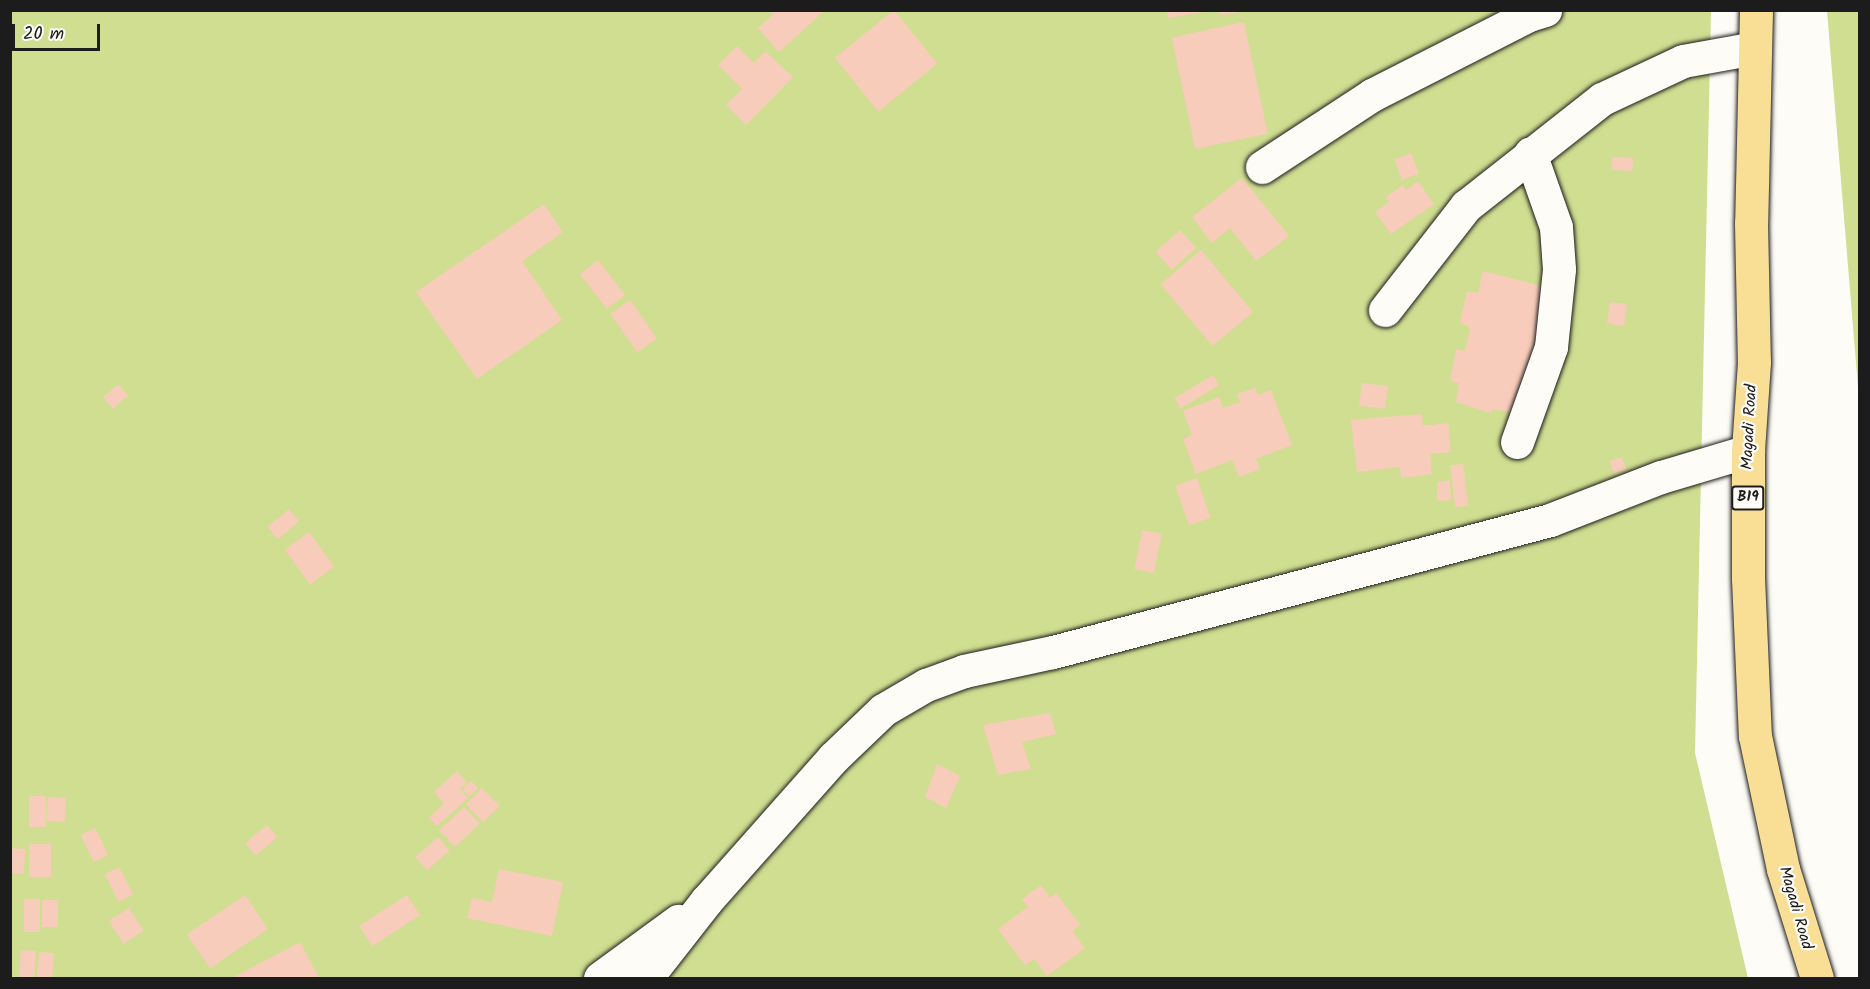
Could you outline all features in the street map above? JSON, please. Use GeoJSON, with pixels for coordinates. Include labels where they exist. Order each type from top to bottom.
{"type":"FeatureCollection","features":[{"type":"Feature","properties":{"kind":"highway","name":"Magadi Road"},"geometry":{"type":"LineString","coordinates":[[1756,10],[1751,223],[1754,362],[1748,451],[1748,579],[1755,736],[1783,869],[1817,978]]}},
{"type":"Feature","properties":{"kind":"street"},"geometry":{"type":"LineString","coordinates":[[1262,167],[1372,95],[1529,15],[1545,10]]}},
{"type":"Feature","properties":{"kind":"street"},"geometry":{"type":"LineString","coordinates":[[1384,310],[1466,207],[1530,153],[1602,99],[1683,61],[1755,48]]}},
{"type":"Feature","properties":{"kind":"street"},"geometry":{"type":"LineString","coordinates":[[1517,442],[1551,347],[1559,269],[1556,227],[1530,153]]}},
{"type":"Feature","properties":{"kind":"street"},"geometry":{"type":"LineString","coordinates":[[646,978],[707,900],[833,758],[883,710],[926,685],[964,671],[1053,652],[1550,520],[1661,477],[1748,451]]}},
{"type":"Feature","properties":{"kind":"street"},"geometry":{"type":"LineString","coordinates":[[600,978],[707,900]]}},
{"type":"Feature","properties":{"kind":"green space"},"geometry":{"type":"Polygon","coordinates":[[[10,11],[1711,11],[1695,753],[1748,978],[11,978],[10,11]]]}},
{"type":"Feature","properties":{"kind":"green space"},"geometry":{"type":"Polygon","coordinates":[[[1827,11],[1859,11],[1859,399],[1827,11]]]}},
{"type":"Feature","properties":{"kind":"building"},"geometry":{"type":"Polygon","coordinates":[[[769,10],[825,10],[779,52],[758,28],[773,15],[769,10]]]}},
{"type":"Feature","properties":{"kind":"building"},"geometry":{"type":"Polygon","coordinates":[[[894,10],[937,64],[878,111],[835,58],[894,10]]]}},
{"type":"Feature","properties":{"kind":"building"},"geometry":{"type":"Polygon","coordinates":[[[1167,10],[1204,10],[1204,12],[1168,18],[1167,10]]]}},
{"type":"Feature","properties":{"kind":"building"},"geometry":{"type":"Polygon","coordinates":[[[1219,10],[1239,10],[1239,12],[1220,15],[1219,10]]]}},
{"type":"Feature","properties":{"kind":"building"},"geometry":{"type":"Polygon","coordinates":[[[1244,22],[1268,134],[1195,149],[1172,37],[1244,22]]]}},
{"type":"Feature","properties":{"kind":"building"},"geometry":{"type":"Polygon","coordinates":[[[737,46],[754,63],[765,51],[793,77],[746,125],[726,105],[742,89],[718,65],[737,46]]]}},
{"type":"Feature","properties":{"kind":"building"},"geometry":{"type":"Polygon","coordinates":[[[1411,153],[1419,174],[1402,180],[1394,159],[1411,153]]]}},
{"type":"Feature","properties":{"kind":"building"},"geometry":{"type":"Polygon","coordinates":[[[1612,157],[1633,158],[1632,171],[1611,170],[1612,157]]]}},
{"type":"Feature","properties":{"kind":"building"},"geometry":{"type":"Polygon","coordinates":[[[1242,178],[1289,236],[1256,261],[1230,228],[1212,243],[1192,217],[1242,178]]]}},
{"type":"Feature","properties":{"kind":"building"},"geometry":{"type":"Polygon","coordinates":[[[1418,181],[1434,204],[1391,234],[1375,212],[1389,202],[1386,197],[1403,185],[1406,190],[1418,181]]]}},
{"type":"Feature","properties":{"kind":"building"},"geometry":{"type":"Polygon","coordinates":[[[544,204],[563,232],[522,261],[562,320],[477,379],[416,292],[544,204]]]}},
{"type":"Feature","properties":{"kind":"building"},"geometry":{"type":"Polygon","coordinates":[[[1180,230],[1196,248],[1172,270],[1155,252],[1180,230]]]}},
{"type":"Feature","properties":{"kind":"building"},"geometry":{"type":"Polygon","coordinates":[[[1201,250],[1253,312],[1212,346],[1160,284],[1201,250]]]}},
{"type":"Feature","properties":{"kind":"building"},"geometry":{"type":"Polygon","coordinates":[[[598,260],[625,295],[607,309],[580,274],[598,260]]]}},
{"type":"Feature","properties":{"kind":"building"},"geometry":{"type":"Polygon","coordinates":[[[1483,271],[1546,287],[1520,414],[1492,409],[1491,413],[1456,402],[1459,383],[1450,381],[1456,349],[1465,351],[1470,328],[1460,322],[1467,291],[1478,293],[1483,271]]]}},
{"type":"Feature","properties":{"kind":"building"},"geometry":{"type":"Polygon","coordinates":[[[630,300],[657,339],[637,352],[610,314],[630,300]]]}},
{"type":"Feature","properties":{"kind":"building"},"geometry":{"type":"Polygon","coordinates":[[[1610,302],[1627,304],[1624,326],[1607,324],[1610,302]]]}},
{"type":"Feature","properties":{"kind":"building"},"geometry":{"type":"Polygon","coordinates":[[[1213,375],[1219,385],[1181,408],[1174,398],[1213,375]]]}},
{"type":"Feature","properties":{"kind":"building"},"geometry":{"type":"Polygon","coordinates":[[[1362,383],[1388,386],[1385,409],[1359,406],[1362,383]]]}},
{"type":"Feature","properties":{"kind":"building"},"geometry":{"type":"Polygon","coordinates":[[[118,384],[128,395],[113,409],[103,397],[118,384]]]}},
{"type":"Feature","properties":{"kind":"building"},"geometry":{"type":"Polygon","coordinates":[[[1255,388],[1258,395],[1271,390],[1292,445],[1256,459],[1260,469],[1239,477],[1232,460],[1196,474],[1183,439],[1192,435],[1183,411],[1219,397],[1223,408],[1240,402],[1237,394],[1255,388]]]}},
{"type":"Feature","properties":{"kind":"building"},"geometry":{"type":"Polygon","coordinates":[[[1422,414],[1423,426],[1448,423],[1451,452],[1430,454],[1432,474],[1401,478],[1400,467],[1357,472],[1351,420],[1422,414]]]}},
{"type":"Feature","properties":{"kind":"building"},"geometry":{"type":"Polygon","coordinates":[[[1622,457],[1626,469],[1614,473],[1610,461],[1622,457]]]}},
{"type":"Feature","properties":{"kind":"building"},"geometry":{"type":"Polygon","coordinates":[[[1463,464],[1468,506],[1455,507],[1450,466],[1463,464]]]}},
{"type":"Feature","properties":{"kind":"building"},"geometry":{"type":"Polygon","coordinates":[[[1197,478],[1211,518],[1189,525],[1175,485],[1197,478]]]}},
{"type":"Feature","properties":{"kind":"building"},"geometry":{"type":"Polygon","coordinates":[[[1450,480],[1451,500],[1437,501],[1437,482],[1450,480]]]}},
{"type":"Feature","properties":{"kind":"building"},"geometry":{"type":"Polygon","coordinates":[[[289,509],[299,521],[278,539],[268,527],[289,509]]]}},
{"type":"Feature","properties":{"kind":"building"},"geometry":{"type":"Polygon","coordinates":[[[1142,530],[1162,534],[1154,573],[1134,569],[1142,530]]]}},
{"type":"Feature","properties":{"kind":"building"},"geometry":{"type":"Polygon","coordinates":[[[309,532],[334,567],[310,584],[285,550],[309,532]]]}},
{"type":"Feature","properties":{"kind":"building"},"geometry":{"type":"Polygon","coordinates":[[[1050,713],[1056,734],[1022,742],[1031,769],[998,775],[983,725],[1050,713]]]}},
{"type":"Feature","properties":{"kind":"building"},"geometry":{"type":"Polygon","coordinates":[[[937,764],[960,776],[946,808],[925,797],[937,764]]]}},
{"type":"Feature","properties":{"kind":"building"},"geometry":{"type":"Polygon","coordinates":[[[457,771],[467,783],[460,789],[468,798],[437,826],[429,818],[444,803],[434,792],[457,771]]]}},
{"type":"Feature","properties":{"kind":"building"},"geometry":{"type":"Polygon","coordinates":[[[471,781],[478,788],[470,797],[463,789],[471,781]]]}},
{"type":"Feature","properties":{"kind":"building"},"geometry":{"type":"Polygon","coordinates":[[[482,788],[500,806],[483,822],[466,804],[482,788]]]}},
{"type":"Feature","properties":{"kind":"building"},"geometry":{"type":"Polygon","coordinates":[[[29,796],[46,796],[46,827],[29,827],[29,796]]]}},
{"type":"Feature","properties":{"kind":"building"},"geometry":{"type":"Polygon","coordinates":[[[48,797],[66,798],[65,822],[47,821],[48,797]]]}},
{"type":"Feature","properties":{"kind":"building"},"geometry":{"type":"Polygon","coordinates":[[[464,807],[480,824],[455,847],[439,830],[464,807]]]}},
{"type":"Feature","properties":{"kind":"building"},"geometry":{"type":"Polygon","coordinates":[[[267,825],[277,837],[256,855],[246,843],[267,825]]]}},
{"type":"Feature","properties":{"kind":"building"},"geometry":{"type":"Polygon","coordinates":[[[95,828],[108,855],[94,862],[81,835],[95,828]]]}},
{"type":"Feature","properties":{"kind":"building"},"geometry":{"type":"Polygon","coordinates":[[[438,837],[450,851],[427,870],[415,857],[438,837]]]}},
{"type":"Feature","properties":{"kind":"building"},"geometry":{"type":"Polygon","coordinates":[[[29,844],[51,844],[51,877],[29,877],[29,844]]]}},
{"type":"Feature","properties":{"kind":"building"},"geometry":{"type":"Polygon","coordinates":[[[10,848],[26,849],[23,874],[10,873],[10,848]]]}},
{"type":"Feature","properties":{"kind":"building"},"geometry":{"type":"Polygon","coordinates":[[[119,867],[133,895],[119,902],[105,874],[119,867]]]}},
{"type":"Feature","properties":{"kind":"building"},"geometry":{"type":"Polygon","coordinates":[[[499,869],[563,882],[552,936],[467,918],[472,898],[492,902],[499,869]]]}},
{"type":"Feature","properties":{"kind":"building"},"geometry":{"type":"Polygon","coordinates":[[[1041,885],[1050,898],[1056,893],[1080,925],[1072,931],[1085,948],[1047,976],[1034,959],[1025,965],[998,929],[1028,907],[1022,899],[1041,885]]]}},
{"type":"Feature","properties":{"kind":"building"},"geometry":{"type":"Polygon","coordinates":[[[245,895],[268,929],[210,968],[187,934],[245,895]]]}},
{"type":"Feature","properties":{"kind":"building"},"geometry":{"type":"Polygon","coordinates":[[[407,895],[420,915],[372,946],[359,926],[407,895]]]}},
{"type":"Feature","properties":{"kind":"building"},"geometry":{"type":"Polygon","coordinates":[[[24,899],[40,899],[40,932],[24,932],[24,899]]]}},
{"type":"Feature","properties":{"kind":"building"},"geometry":{"type":"Polygon","coordinates":[[[42,900],[58,900],[58,927],[42,927],[42,900]]]}},
{"type":"Feature","properties":{"kind":"building"},"geometry":{"type":"Polygon","coordinates":[[[129,908],[144,931],[124,944],[109,921],[129,908]]]}},
{"type":"Feature","properties":{"kind":"building"},"geometry":{"type":"Polygon","coordinates":[[[300,942],[319,978],[232,978],[300,942]]]}},
{"type":"Feature","properties":{"kind":"building"},"geometry":{"type":"Polygon","coordinates":[[[21,950],[36,951],[34,978],[19,978],[21,950]]]}},
{"type":"Feature","properties":{"kind":"building"},"geometry":{"type":"Polygon","coordinates":[[[39,952],[54,953],[52,978],[37,977],[39,952]]]}}]}
